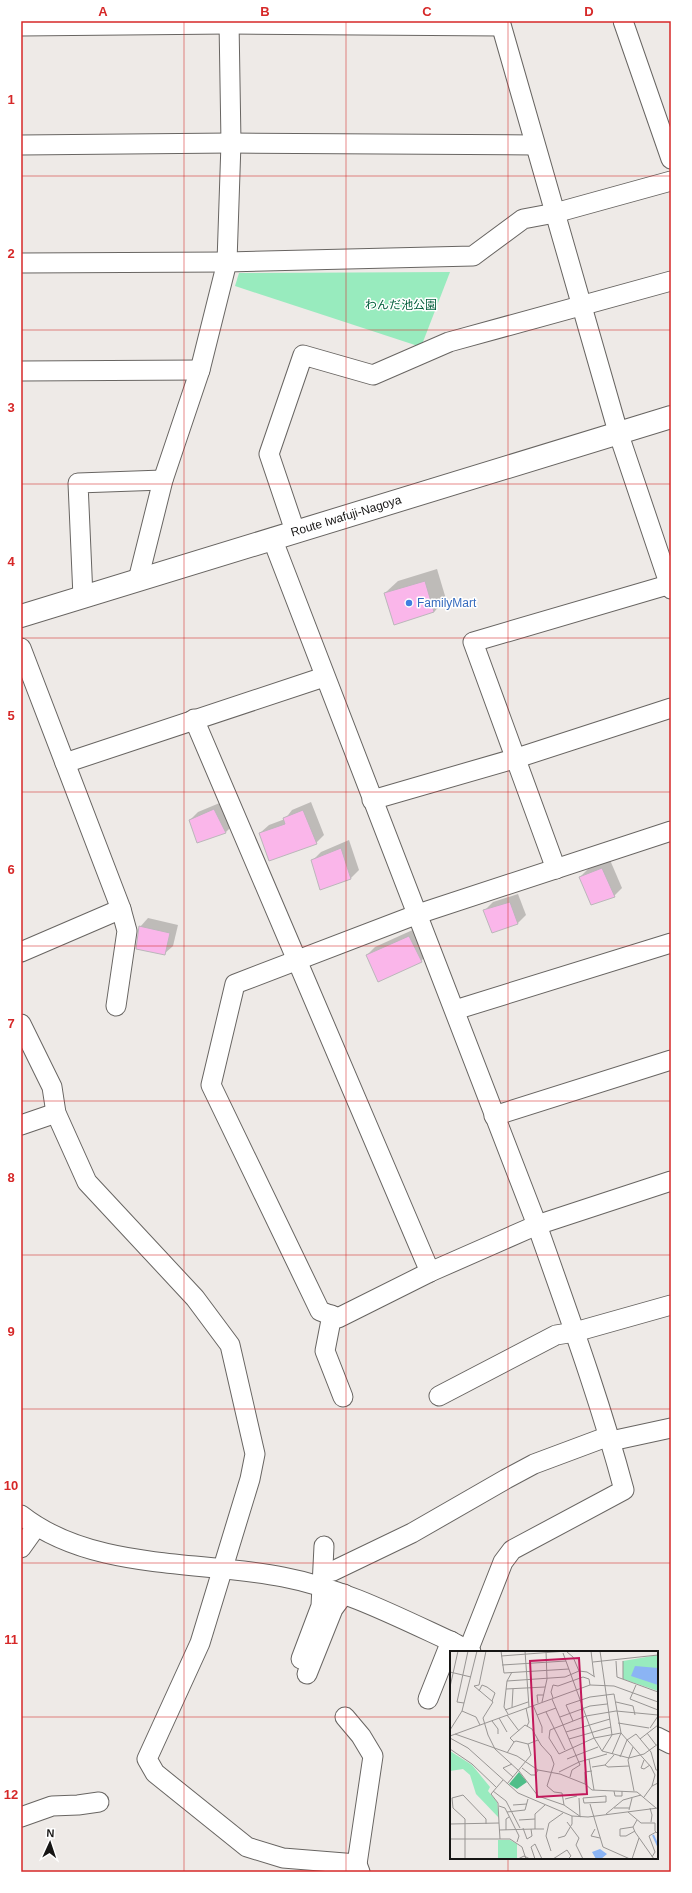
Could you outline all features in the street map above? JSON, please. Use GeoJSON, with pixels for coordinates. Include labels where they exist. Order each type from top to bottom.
{"type":"FeatureCollection","features":[{"type":"Feature","properties":{"kind":"main road","name":"Route Iwafuji-Nagoya"},"geometry":{"type":"LineString","coordinates":[[21,616],[671,417]]}},
{"type":"Feature","properties":{"kind":"street"},"geometry":{"type":"LineString","coordinates":[[623,21],[671,159]]}},
{"type":"Feature","properties":{"kind":"street"},"geometry":{"type":"LineString","coordinates":[[138,580],[163,480],[200,370],[227,262],[230,143],[229,23]]}},
{"type":"Feature","properties":{"kind":"street"},"geometry":{"type":"LineString","coordinates":[[21,26],[229,23],[501,23],[618,432],[671,586],[473,642],[517,758],[556,869]]}},
{"type":"Feature","properties":{"kind":"street"},"geometry":{"type":"LineString","coordinates":[[21,145],[230,143],[536,145]]}},
{"type":"Feature","properties":{"kind":"street"},"geometry":{"type":"LineString","coordinates":[[21,263],[227,262],[473,256],[523,219],[555,213],[671,181]]}},
{"type":"Feature","properties":{"kind":"street"},"geometry":{"type":"LineString","coordinates":[[295,531],[269,454],[303,355],[373,375],[449,342],[581,304],[671,281]]}},
{"type":"Feature","properties":{"kind":"street"},"geometry":{"type":"LineString","coordinates":[[21,371],[200,370]]}},
{"type":"Feature","properties":{"kind":"street"},"geometry":{"type":"LineString","coordinates":[[83,597],[78,483],[163,480]]}},
{"type":"Feature","properties":{"kind":"street"},"geometry":{"type":"LineString","coordinates":[[21,1515],[36,1527],[76,1545],[109,1556],[222,1568],[283,1577],[324,1580],[344,1594],[451,1641],[469,1651],[503,1562],[512,1550],[624,1490],[610,1439],[575,1332],[536,1225],[455,1010],[324,677],[272,538]]}},
{"type":"Feature","properties":{"kind":"street"},"geometry":{"type":"LineString","coordinates":[[21,648],[120,909],[126,931],[116,1006]]}},
{"type":"Feature","properties":{"kind":"street"},"geometry":{"type":"LineString","coordinates":[[65,763],[324,677]]}},
{"type":"Feature","properties":{"kind":"street"},"geometry":{"type":"LineString","coordinates":[[372,800],[517,758],[671,708]]}},
{"type":"Feature","properties":{"kind":"street"},"geometry":{"type":"LineString","coordinates":[[194,719],[430,1272]]}},
{"type":"Feature","properties":{"kind":"street"},"geometry":{"type":"LineString","coordinates":[[671,831],[418,914],[297,962],[235,984],[211,1085],[320,1311],[338,1318],[430,1272],[536,1225],[671,1180]]}},
{"type":"Feature","properties":{"kind":"street"},"geometry":{"type":"LineString","coordinates":[[21,952],[120,909]]}},
{"type":"Feature","properties":{"kind":"street"},"geometry":{"type":"LineString","coordinates":[[455,1010],[671,944]]}},
{"type":"Feature","properties":{"kind":"street"},"geometry":{"type":"LineString","coordinates":[[21,1024],[52,1087],[56,1113],[87,1182],[195,1298],[230,1345],[255,1454],[250,1479],[200,1643],[147,1758],[155,1774],[246,1847],[283,1858],[359,1868],[373,1756],[361,1736],[345,1717]]}},
{"type":"Feature","properties":{"kind":"street"},"geometry":{"type":"LineString","coordinates":[[494,1116],[671,1060]]}},
{"type":"Feature","properties":{"kind":"street"},"geometry":{"type":"LineString","coordinates":[[21,1125],[56,1113]]}},
{"type":"Feature","properties":{"kind":"street"},"geometry":{"type":"LineString","coordinates":[[439,1396],[556,1335],[575,1332],[671,1305]]}},
{"type":"Feature","properties":{"kind":"street"},"geometry":{"type":"LineString","coordinates":[[332,1315],[325,1351],[343,1397]]}},
{"type":"Feature","properties":{"kind":"street"},"geometry":{"type":"LineString","coordinates":[[324,1580],[333,1572],[412,1533],[534,1464],[610,1439],[671,1428]]}},
{"type":"Feature","properties":{"kind":"street"},"geometry":{"type":"LineString","coordinates":[[21,1548],[36,1527]]}},
{"type":"Feature","properties":{"kind":"street"},"geometry":{"type":"LineString","coordinates":[[324,1546],[324,1580],[321,1606],[304,1667],[333,1608],[344,1594]]}},
{"type":"Feature","properties":{"kind":"street"},"geometry":{"type":"LineString","coordinates":[[428,1699],[451,1641]]}},
{"type":"Feature","properties":{"kind":"street"},"geometry":{"type":"LineString","coordinates":[[658,1738],[671,1744]]}},
{"type":"Feature","properties":{"kind":"street"},"geometry":{"type":"LineString","coordinates":[[21,1817],[52,1806],[78,1806],[99,1802]]}},
{"type":"Feature","properties":{"kind":"green space","name":"わんだ池公園"},"geometry":{"type":"Polygon","coordinates":[[[450,272],[421,347],[235,286],[239,273],[450,272]]]}},
{"type":"Feature","properties":{"kind":"building","name":"FamilyMart"},"geometry":{"type":"Polygon","coordinates":[[[425,581],[434,612],[394,625],[384,593],[425,581]]]}},
{"type":"Feature","properties":{"kind":"building"},"geometry":{"type":"Polygon","coordinates":[[[214,809],[226,833],[197,843],[189,820],[214,809]]]}},
{"type":"Feature","properties":{"kind":"building"},"geometry":{"type":"Polygon","coordinates":[[[303,810],[317,844],[269,861],[259,833],[285,824],[283,818],[303,810]]]}},
{"type":"Feature","properties":{"kind":"building"},"geometry":{"type":"Polygon","coordinates":[[[341,848],[351,879],[320,890],[311,860],[341,848]]]}},
{"type":"Feature","properties":{"kind":"building"},"geometry":{"type":"Polygon","coordinates":[[[602,868],[615,897],[591,905],[579,877],[602,868]]]}},
{"type":"Feature","properties":{"kind":"building"},"geometry":{"type":"Polygon","coordinates":[[[510,902],[518,924],[492,933],[483,910],[510,902]]]}},
{"type":"Feature","properties":{"kind":"building"},"geometry":{"type":"Polygon","coordinates":[[[139,926],[170,933],[165,955],[136,949],[139,926]]]}},
{"type":"Feature","properties":{"kind":"building"},"geometry":{"type":"Polygon","coordinates":[[[409,936],[422,962],[378,982],[366,955],[409,936]]]}},
{"type":"Feature","properties":{"kind":"place","name":"FamilyMart"},"geometry":{"type":"Point","coordinates":[409,603]}}]}
